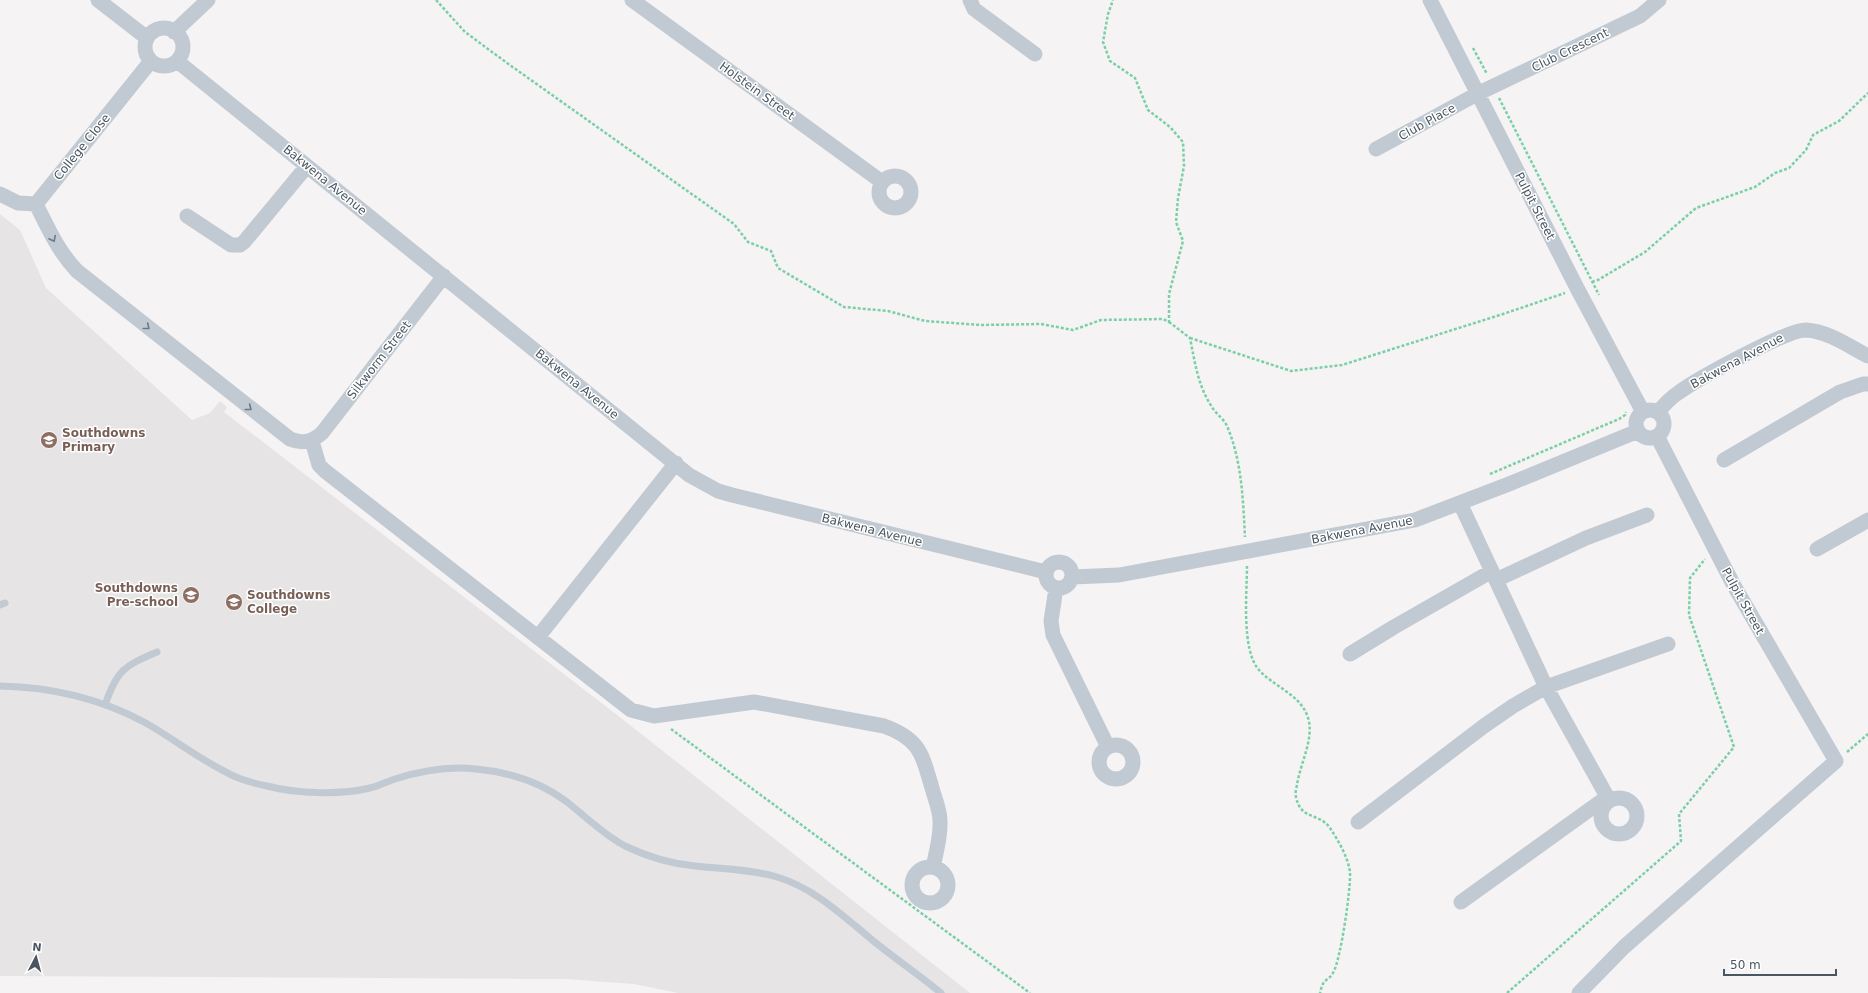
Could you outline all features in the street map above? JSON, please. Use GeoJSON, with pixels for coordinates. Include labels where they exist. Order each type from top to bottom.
{"type":"FeatureCollection","features":[{"type":"Feature","properties":{"kind":"street"},"geometry":{"type":"LineString","coordinates":[[98,0],[148,38]]}},
{"type":"Feature","properties":{"kind":"street"},"geometry":{"type":"LineString","coordinates":[[174,32],[208,0]]}},
{"type":"Feature","properties":{"kind":"street","name":"Holstein Street"},"geometry":{"type":"LineString","coordinates":[[632,0],[882,182]]}},
{"type":"Feature","properties":{"kind":"street"},"geometry":{"type":"LineString","coordinates":[[970,0],[974,9],[1035,54]]}},
{"type":"Feature","properties":{"kind":"street","name":"Pulpit Street"},"geometry":{"type":"LineString","coordinates":[[1430,0],[1577,288],[1650,412]]}},
{"type":"Feature","properties":{"kind":"street","name":"Club Crescent"},"geometry":{"type":"LineString","coordinates":[[1477,94],[1640,16],[1659,0]]}},
{"type":"Feature","properties":{"kind":"street"},"geometry":{"type":"LineString","coordinates":[[159,29],[170,29],[178,35],[182,44],[181,54],[177,60],[166,66],[151,61],[146,53],[146,43],[148,38],[150,34],[159,29]]}},
{"type":"Feature","properties":{"kind":"street","name":"Bakwena Avenue"},"geometry":{"type":"LineString","coordinates":[[177,60],[689,475],[706,485],[732,495],[1046,572]]}},
{"type":"Feature","properties":{"kind":"street","name":"College Close"},"geometry":{"type":"LineString","coordinates":[[36,204],[151,61]]}},
{"type":"Feature","properties":{"kind":"street","name":"Club Place"},"geometry":{"type":"LineString","coordinates":[[1376,149],[1477,94]]}},
{"type":"Feature","properties":{"kind":"street"},"geometry":{"type":"LineString","coordinates":[[188,216],[231,245],[240,245],[307,166]]}},
{"type":"Feature","properties":{"kind":"street"},"geometry":{"type":"LineString","coordinates":[[0,194],[18,203],[36,204],[56,245],[66,260],[77,271],[290,439],[299,442],[312,441],[319,465],[325,471],[631,710],[654,716],[754,702],[884,726],[901,732],[910,739],[923,757],[939,811],[940,829],[933,867]]}},
{"type":"Feature","properties":{"kind":"street","name":"Silkworm Street"},"geometry":{"type":"LineString","coordinates":[[312,441],[322,433],[444,276]]}},
{"type":"Feature","properties":{"kind":"street","name":"Bakwena Avenue"},"geometry":{"type":"LineString","coordinates":[[1650,412],[1681,390],[1780,338],[1799,331],[1811,331],[1824,334],[1868,356]]}},
{"type":"Feature","properties":{"kind":"street"},"geometry":{"type":"LineString","coordinates":[[1724,460],[1840,392],[1863,384],[1868,384]]}},
{"type":"Feature","properties":{"kind":"street"},"geometry":{"type":"LineString","coordinates":[[1650,412],[1663,417],[1665,424],[1663,431],[1657,436],[1646,438],[1638,431],[1637,420],[1650,412]]}},
{"type":"Feature","properties":{"kind":"street","name":"Bakwena Avenue"},"geometry":{"type":"LineString","coordinates":[[1072,577],[1119,575],[1246,553],[1416,520],[1638,431]]}},
{"type":"Feature","properties":{"kind":"street","name":"Pulpit Street"},"geometry":{"type":"LineString","coordinates":[[1657,436],[1733,584],[1836,761]]}},
{"type":"Feature","properties":{"kind":"street"},"geometry":{"type":"LineString","coordinates":[[538,637],[676,464]]}},
{"type":"Feature","properties":{"kind":"street"},"geometry":{"type":"LineString","coordinates":[[1460,503],[1546,687],[1608,798],[1461,902]]}},
{"type":"Feature","properties":{"kind":"street"},"geometry":{"type":"LineString","coordinates":[[1350,654],[1394,627],[1494,575],[1647,514]]}},
{"type":"Feature","properties":{"kind":"street"},"geometry":{"type":"LineString","coordinates":[[1817,549],[1868,520]]}},
{"type":"Feature","properties":{"kind":"street"},"geometry":{"type":"LineString","coordinates":[[1063,562],[1071,568],[1072,577],[1066,586],[1056,588],[1048,582],[1046,572],[1048,567],[1053,563],[1063,562]]}},
{"type":"Feature","properties":{"kind":"street"},"geometry":{"type":"LineString","coordinates":[[1056,588],[1051,621],[1053,635],[1108,747]]}},
{"type":"Feature","properties":{"kind":"street"},"geometry":{"type":"LineString","coordinates":[[1358,822],[1484,726],[1546,687],[1668,644]]}},
{"type":"Feature","properties":{"kind":"street"},"geometry":{"type":"LineString","coordinates":[[1578,993],[1624,947],[1836,761]]}},
{"type":"Feature","properties":{"kind":"lane"},"geometry":{"type":"LineString","coordinates":[[106,705],[110,690],[122,670],[132,663],[158,652]]}},
{"type":"Feature","properties":{"kind":"lane"},"geometry":{"type":"LineString","coordinates":[[0,686],[49,690],[84,697],[106,705],[141,721],[223,771],[244,780],[272,788],[303,792],[347,792],[371,788],[398,778],[445,769],[473,768],[519,777],[541,786],[564,800],[607,834],[625,846],[668,861],[692,866],[752,872],[774,876],[796,884],[809,891],[843,916],[941,993]]}},
{"type":"Feature","properties":{"kind":"path"},"geometry":{"type":"LineString","coordinates":[[436,0],[465,32],[506,63],[734,224],[748,242],[771,251],[778,268],[844,307],[888,311],[924,321],[981,325],[1041,324],[1073,330],[1101,320],[1163,319],[1190,338],[1291,371],[1342,365],[1510,312],[1598,280],[1644,252],[1696,208],[1755,187],[1775,173],[1789,168],[1806,150],[1813,135],[1839,121],[1868,94]]}},
{"type":"Feature","properties":{"kind":"path"},"geometry":{"type":"LineString","coordinates":[[1113,0],[1108,14],[1103,42],[1110,61],[1135,78],[1148,110],[1170,127],[1183,142],[1184,166],[1178,198],[1176,222],[1183,241],[1169,294],[1169,322]]}},
{"type":"Feature","properties":{"kind":"path"},"geometry":{"type":"LineString","coordinates":[[1472,46],[1600,296]]}},
{"type":"Feature","properties":{"kind":"path"},"geometry":{"type":"LineString","coordinates":[[1190,338],[1199,381],[1212,408],[1227,424],[1236,453],[1241,481],[1245,536],[1247,635],[1249,652],[1258,669],[1298,702],[1307,714],[1311,731],[1299,770],[1295,796],[1300,808],[1307,815],[1319,819],[1327,824],[1348,862],[1350,872],[1340,949],[1333,974],[1324,983],[1320,993]]}},
{"type":"Feature","properties":{"kind":"path"},"geometry":{"type":"LineString","coordinates":[[1484,476],[1619,419],[1625,415],[1627,407]]}},
{"type":"Feature","properties":{"kind":"path"},"geometry":{"type":"LineString","coordinates":[[1245,536],[1253,534]]}},
{"type":"Feature","properties":{"kind":"path"},"geometry":{"type":"LineString","coordinates":[[1508,993],[1681,841],[1679,814],[1734,747],[1689,615],[1690,578],[1714,547]]}},
{"type":"Feature","properties":{"kind":"path"},"geometry":{"type":"LineString","coordinates":[[654,716],[1030,993]]}},
{"type":"Feature","properties":{"kind":"path"},"geometry":{"type":"LineString","coordinates":[[1836,761],[1868,734]]}},
{"type":"Feature","properties":{"kind":"shaded area","name":"Southdowns College"},"geometry":{"type":"Polygon","coordinates":[[[0,214],[20,230],[46,288],[192,420],[210,413],[220,401],[227,407],[224,412],[621,718],[970,993],[678,993],[634,984],[565,979],[0,976],[0,214]]]}},
{"type":"Feature","properties":{"kind":"place","name":"Southdowns Primary"},"geometry":{"type":"Point","coordinates":[49,440]}},
{"type":"Feature","properties":{"kind":"place","name":"Southdowns Pre-school"},"geometry":{"type":"Point","coordinates":[191,595]}},
{"type":"Feature","properties":{"kind":"place","name":"Southdowns College"},"geometry":{"type":"Point","coordinates":[234,602]}}]}
